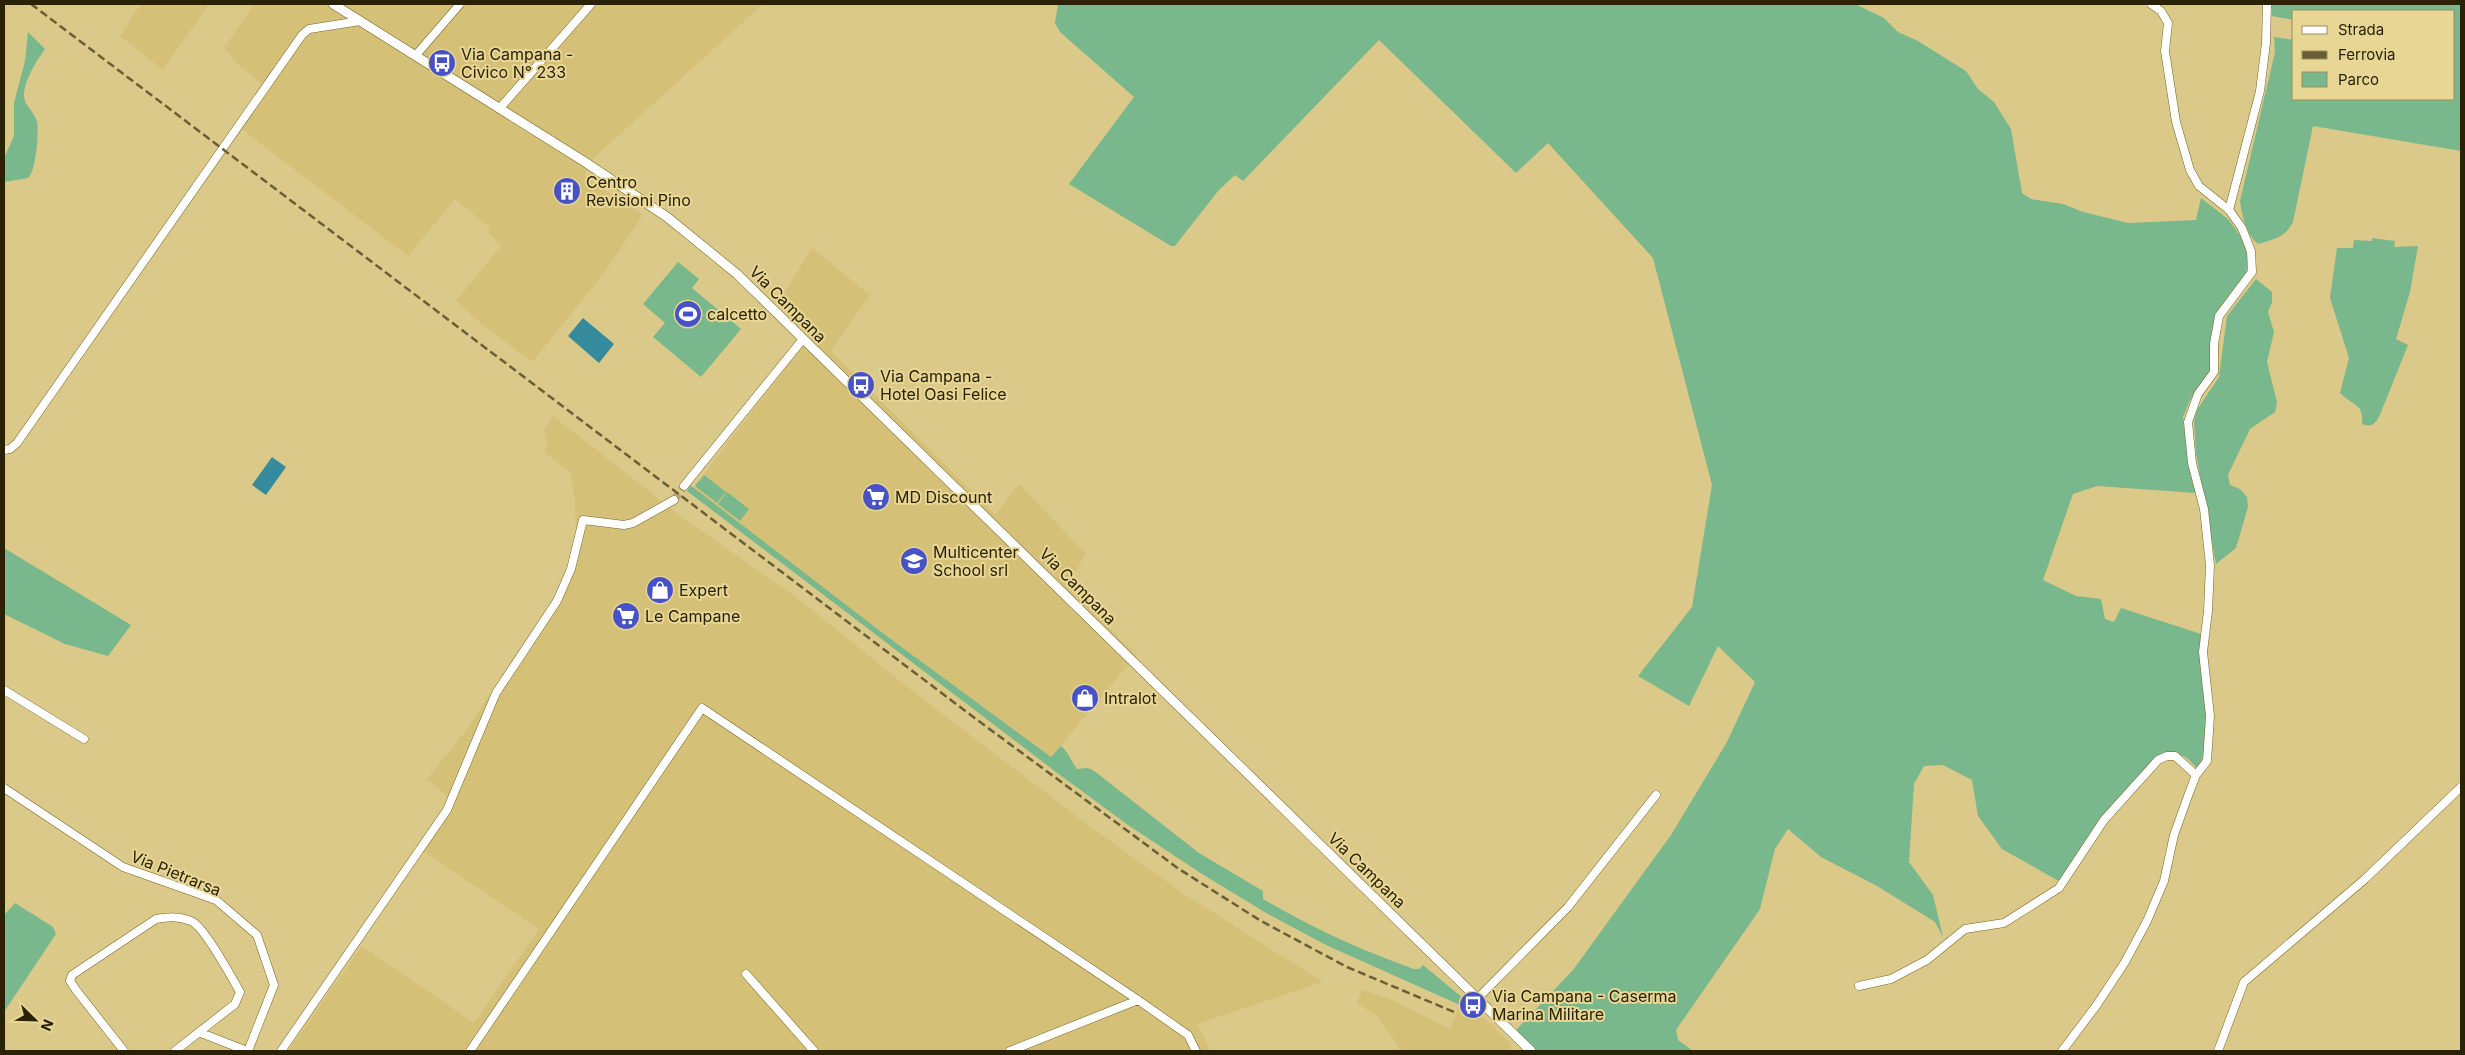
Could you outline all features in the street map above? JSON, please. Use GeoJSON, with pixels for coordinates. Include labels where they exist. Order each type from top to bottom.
{"type":"FeatureCollection","features":[{"type":"Feature","properties":{"kind":"street","name":"Via Campana"},"geometry":{"type":"LineString","coordinates":[[333,4],[500,108],[667,216],[736,274],[1532,1051]]}},
{"type":"Feature","properties":{"kind":"street"},"geometry":{"type":"LineString","coordinates":[[416,55],[460,4]]}},
{"type":"Feature","properties":{"kind":"street"},"geometry":{"type":"LineString","coordinates":[[500,108],[591,4]]}},
{"type":"Feature","properties":{"kind":"street"},"geometry":{"type":"LineString","coordinates":[[2062,1051],[2120,970],[2147,922],[2164,881],[2174,834],[2196,775],[2207,761],[2210,716],[2203,652],[2208,611],[2210,565],[2204,509],[2192,463],[2188,422],[2198,394],[2214,372],[2214,344],[2219,316],[2252,272],[2251,251],[2242,228],[2229,210],[2207,195],[2199,186],[2190,170],[2176,122],[2165,51],[2168,24],[2161,11],[2151,4]]}},
{"type":"Feature","properties":{"kind":"street"},"geometry":{"type":"LineString","coordinates":[[2229,210],[2260,91],[2266,43],[2267,4]]}},
{"type":"Feature","properties":{"kind":"street"},"geometry":{"type":"LineString","coordinates":[[4,450],[10,449],[17,443],[302,34],[308,29],[360,21]]}},
{"type":"Feature","properties":{"kind":"street"},"geometry":{"type":"LineString","coordinates":[[684,486],[803,339]]}},
{"type":"Feature","properties":{"kind":"street"},"geometry":{"type":"LineString","coordinates":[[281,1051],[447,810],[496,693],[557,601],[565,584],[583,520],[624,525],[662,508],[674,500]]}},
{"type":"Feature","properties":{"kind":"street"},"geometry":{"type":"LineString","coordinates":[[4,690],[84,739]]}},
{"type":"Feature","properties":{"kind":"street"},"geometry":{"type":"LineString","coordinates":[[470,1051],[702,708],[1138,1000],[1188,1035],[1196,1051]]}},
{"type":"Feature","properties":{"kind":"street"},"geometry":{"type":"LineString","coordinates":[[1859,986],[1891,979],[1927,960],[1965,929],[2004,923],[2059,888],[2104,820],[2158,760],[2167,756],[2174,756],[2196,775]]}},
{"type":"Feature","properties":{"kind":"street"},"geometry":{"type":"LineString","coordinates":[[2218,1051],[2244,982],[2365,879],[2461,787]]}},
{"type":"Feature","properties":{"kind":"street","name":"Via Pietrarsa"},"geometry":{"type":"LineString","coordinates":[[4,788],[123,868],[216,900],[256,935],[274,985],[265,1013],[248,1051]]}},
{"type":"Feature","properties":{"kind":"street"},"geometry":{"type":"LineString","coordinates":[[1478,998],[1568,908],[1656,795]]}},
{"type":"Feature","properties":{"kind":"street"},"geometry":{"type":"LineString","coordinates":[[124,1051],[70,981],[72,976],[156,919],[172,916],[193,921],[228,969],[240,992],[235,1004],[175,1051]]}},
{"type":"Feature","properties":{"kind":"street"},"geometry":{"type":"LineString","coordinates":[[746,974],[814,1051]]}},
{"type":"Feature","properties":{"kind":"street"},"geometry":{"type":"LineString","coordinates":[[1010,1051],[1138,1000]]}},
{"type":"Feature","properties":{"kind":"street"},"geometry":{"type":"LineString","coordinates":[[201,1032],[248,1051]]}},
{"type":"Feature","properties":{"kind":"shaded area"},"geometry":{"type":"Polygon","coordinates":[[[141,4],[209,4],[163,70],[120,36],[141,4]]]}},
{"type":"Feature","properties":{"kind":"shaded area"},"geometry":{"type":"Polygon","coordinates":[[[254,4],[763,4],[595,157],[584,176],[643,215],[605,272],[532,362],[483,325],[456,301],[501,246],[488,232],[490,228],[455,199],[408,256],[235,124],[263,84],[236,63],[224,48],[254,4]]]}},
{"type":"Feature","properties":{"kind":"shaded area"},"geometry":{"type":"Polygon","coordinates":[[[812,248],[870,295],[831,351],[995,515],[1019,484],[1086,554],[1067,585],[1136,655],[1051,757],[888,637],[693,488],[810,337],[777,305],[812,248]]]}},
{"type":"Feature","properties":{"kind":"shaded area"},"geometry":{"type":"Polygon","coordinates":[[[553,416],[682,517],[800,600],[910,689],[1088,825],[1184,894],[1323,982],[1197,1024],[1211,1051],[288,1051],[362,946],[474,1023],[539,929],[417,847],[450,799],[427,779],[464,733],[490,694],[494,692],[548,612],[566,579],[576,540],[575,503],[571,474],[545,452],[548,443],[544,429],[553,416]]]}},
{"type":"Feature","properties":{"kind":"shaded area"},"geometry":{"type":"Polygon","coordinates":[[[1363,990],[1387,998],[1450,1029],[1463,998],[1511,1044],[1510,1049],[1509,1051],[1401,1051],[1377,1016],[1356,1003],[1363,990]]]}},
{"type":"Feature","properties":{"kind":"green space"},"geometry":{"type":"Polygon","coordinates":[[[1058,4],[1855,4],[1884,18],[1898,32],[1918,41],[1966,71],[1978,89],[1994,102],[2011,129],[2022,193],[2031,199],[2063,204],[2083,212],[2128,223],[2196,220],[2201,198],[2228,219],[2242,238],[2248,258],[2246,273],[2218,310],[2214,320],[2211,369],[2191,398],[2183,417],[2188,461],[2196,493],[2097,486],[2073,494],[2043,580],[2076,596],[2101,599],[2105,619],[2114,622],[2121,608],[2201,634],[2207,723],[2203,757],[2198,769],[2187,758],[2176,753],[2151,765],[2062,880],[2057,880],[2002,849],[1978,816],[1972,780],[1943,765],[1924,766],[1914,784],[1909,862],[1933,895],[1943,937],[1935,922],[1877,886],[1821,857],[1788,829],[1775,849],[1760,909],[1676,1030],[1678,1040],[1693,1051],[1537,1051],[1516,1030],[1573,970],[1671,835],[1727,742],[1755,682],[1718,646],[1689,706],[1638,676],[1692,607],[1712,485],[1653,258],[1548,143],[1516,173],[1379,40],[1243,181],[1235,175],[1218,191],[1175,246],[1171,246],[1069,184],[1134,97],[1060,32],[1055,23],[1058,4]]]}},
{"type":"Feature","properties":{"kind":"green space"},"geometry":{"type":"Polygon","coordinates":[[[2272,4],[2461,4],[2461,151],[2313,126],[2293,222],[2282,235],[2258,244],[2250,235],[2243,219],[2240,201],[2275,52],[2274,37],[2292,40],[2292,100],[2455,100],[2455,10],[2292,10],[2292,20],[2272,16],[2272,4]]]}},
{"type":"Feature","properties":{"kind":"green space"},"geometry":{"type":"Polygon","coordinates":[[[28,32],[45,49],[29,76],[24,94],[25,102],[34,115],[38,127],[35,160],[28,178],[4,182],[4,158],[14,136],[14,103],[25,61],[28,32]]]}},
{"type":"Feature","properties":{"kind":"green space"},"geometry":{"type":"Polygon","coordinates":[[[2372,238],[2395,241],[2394,247],[2418,246],[2410,292],[2396,339],[2408,345],[2379,417],[2374,424],[2368,425],[2362,424],[2359,408],[2340,393],[2349,358],[2330,298],[2337,248],[2353,248],[2354,240],[2372,241],[2372,238]]]}},
{"type":"Feature","properties":{"kind":"green space","name":"calcetto"},"geometry":{"type":"Polygon","coordinates":[[[678,262],[699,279],[692,288],[741,329],[701,377],[653,337],[665,323],[643,304],[678,262]]]}},
{"type":"Feature","properties":{"kind":"green space"},"geometry":{"type":"Polygon","coordinates":[[[2256,279],[2272,292],[2272,302],[2268,312],[2274,332],[2267,362],[2277,402],[2275,412],[2250,429],[2228,475],[2230,485],[2240,489],[2247,497],[2248,507],[2236,548],[2216,564],[2196,453],[2194,421],[2197,410],[2219,377],[2227,316],[2256,279]]]}},
{"type":"Feature","properties":{"kind":"green space"},"geometry":{"type":"Polygon","coordinates":[[[704,475],[726,492],[717,503],[695,486],[704,475]]]}},
{"type":"Feature","properties":{"kind":"green space"},"geometry":{"type":"Polygon","coordinates":[[[690,485],[888,637],[1051,757],[1061,746],[1077,769],[1087,768],[1093,770],[1199,853],[1263,891],[1263,899],[1318,929],[1375,954],[1414,969],[1419,969],[1423,965],[1463,998],[1460,1005],[1326,945],[1268,914],[1202,874],[1128,825],[687,491],[690,485]]]}},
{"type":"Feature","properties":{"kind":"green space"},"geometry":{"type":"Polygon","coordinates":[[[727,492],[749,509],[740,521],[718,504],[727,492]]]}},
{"type":"Feature","properties":{"kind":"green space"},"geometry":{"type":"Polygon","coordinates":[[[4,548],[131,625],[108,656],[65,644],[4,614],[4,548]]]}},
{"type":"Feature","properties":{"kind":"green space"},"geometry":{"type":"Polygon","coordinates":[[[15,903],[53,927],[56,934],[4,1012],[4,915],[15,903]]]}},
{"type":"Feature","properties":{"kind":"water"},"geometry":{"type":"Polygon","coordinates":[[[583,318],[614,344],[599,363],[568,336],[583,318]]]}},
{"type":"Feature","properties":{"kind":"water"},"geometry":{"type":"Polygon","coordinates":[[[272,457],[286,467],[266,495],[252,485],[272,457]]]}},
{"type":"Feature","properties":{"kind":"tunnel"},"geometry":{"type":"LineString","coordinates":[[674,500],[684,486]]}},
{"type":"Feature","properties":{"kind":"railway"},"geometry":{"type":"LineString","coordinates":[[31,4],[972,716],[1179,869],[1261,921],[1347,967],[1454,1012]]}},
{"type":"Feature","properties":{"kind":"place","name":"Via Campana - Civico N° 233"},"geometry":{"type":"Point","coordinates":[442,63]}},
{"type":"Feature","properties":{"kind":"place","name":"Centro Revisioni Pino"},"geometry":{"type":"Point","coordinates":[567,191]}},
{"type":"Feature","properties":{"kind":"place","name":"calcetto"},"geometry":{"type":"Point","coordinates":[688,314]}},
{"type":"Feature","properties":{"kind":"place","name":"Via Campana - Hotel Oasi Felice"},"geometry":{"type":"Point","coordinates":[861,385]}},
{"type":"Feature","properties":{"kind":"place","name":"MD Discount"},"geometry":{"type":"Point","coordinates":[876,497]}},
{"type":"Feature","properties":{"kind":"place","name":"Multicenter School srl"},"geometry":{"type":"Point","coordinates":[914,561]}},
{"type":"Feature","properties":{"kind":"place","name":"Expert"},"geometry":{"type":"Point","coordinates":[660,590]}},
{"type":"Feature","properties":{"kind":"place","name":"Le Campane"},"geometry":{"type":"Point","coordinates":[626,616]}},
{"type":"Feature","properties":{"kind":"place","name":"Intralot"},"geometry":{"type":"Point","coordinates":[1085,698]}},
{"type":"Feature","properties":{"kind":"place","name":"Via Campana - Caserma Marina Militare"},"geometry":{"type":"Point","coordinates":[1473,1005]}}]}
